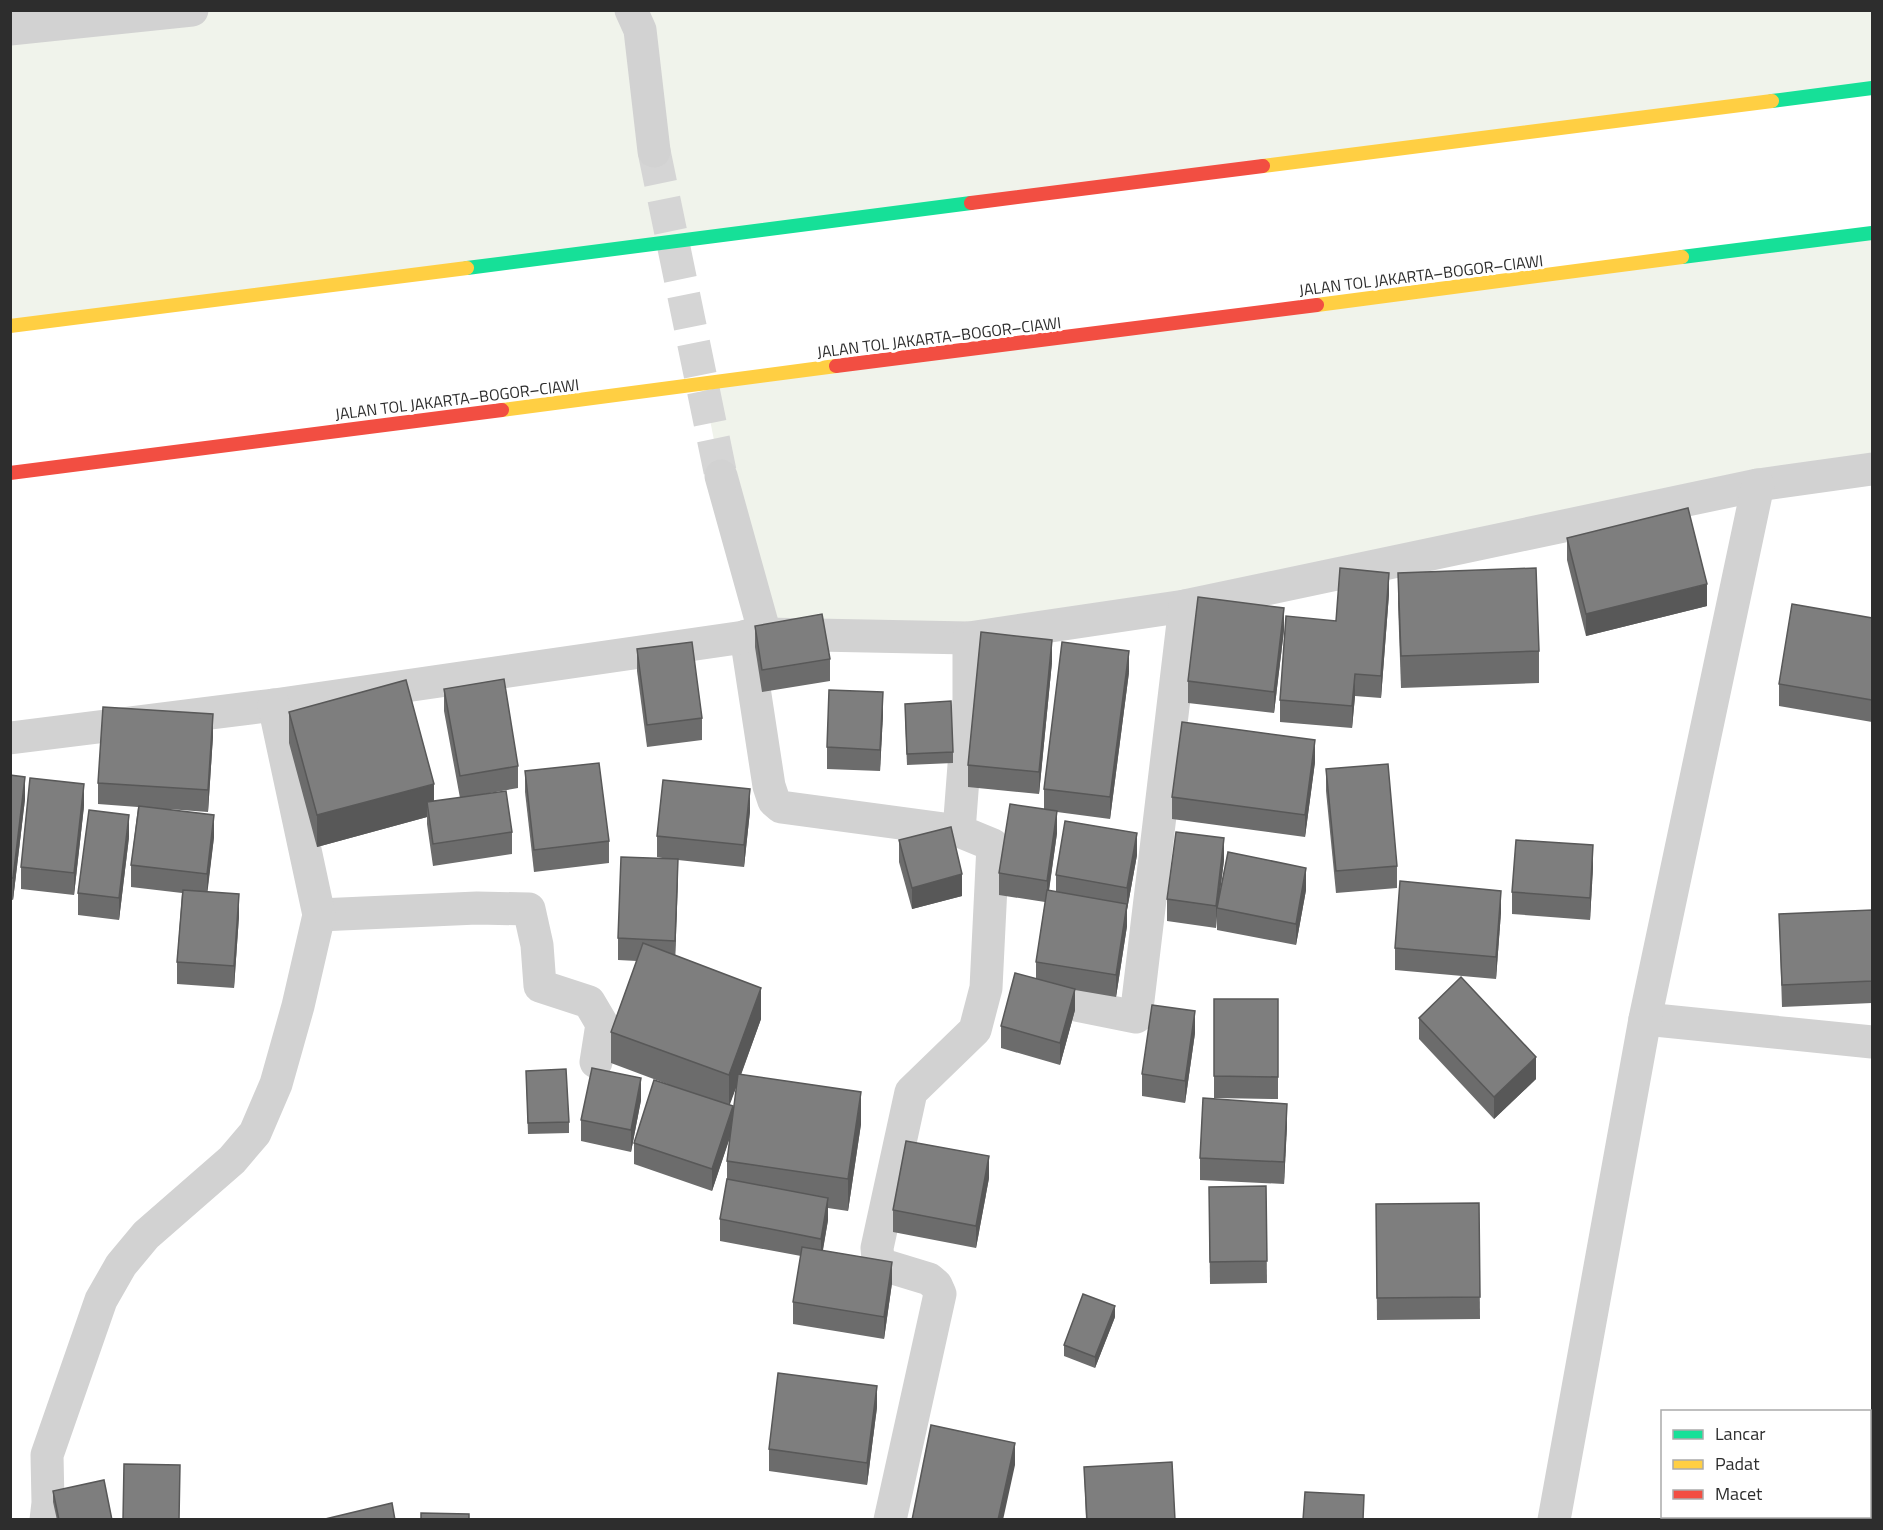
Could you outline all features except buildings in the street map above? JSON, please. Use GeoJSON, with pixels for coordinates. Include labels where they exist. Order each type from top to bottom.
{"type":"FeatureCollection","features":[{"type":"Feature","properties":{"kind":"highway"},"geometry":{"type":"LineString","coordinates":[[10,326],[1872,88]]}},
{"type":"Feature","properties":{"kind":"highway","name":"JALAN TOL JAKARTA–BOGOR–CIAWI"},"geometry":{"type":"LineString","coordinates":[[10,473],[1872,233]]}},
{"type":"Feature","properties":{"kind":"street"},"geometry":{"type":"LineString","coordinates":[[10,29],[192,10]]}},
{"type":"Feature","properties":{"kind":"street"},"geometry":{"type":"LineString","coordinates":[[631,10],[640,30],[654,151]]}},
{"type":"Feature","properties":{"kind":"street"},"geometry":{"type":"LineString","coordinates":[[10,738],[274,705],[755,635],[969,638],[1185,606],[1758,485],[1872,469]]}},
{"type":"Feature","properties":{"kind":"street"},"geometry":{"type":"LineString","coordinates":[[722,476],[755,635],[769,786],[774,801],[781,807],[959,831],[993,845],[986,988],[975,1030],[911,1092],[877,1248],[878,1260],[883,1265],[929,1279],[936,1285],[940,1294],[890,1520]]}},
{"type":"Feature","properties":{"kind":"street"},"geometry":{"type":"LineString","coordinates":[[1554,1520],[1645,1019],[1758,485]]}},
{"type":"Feature","properties":{"kind":"street"},"geometry":{"type":"LineString","coordinates":[[986,988],[1136,1017],[1185,606]]}},
{"type":"Feature","properties":{"kind":"street"},"geometry":{"type":"LineString","coordinates":[[959,831],[969,699],[969,638]]}},
{"type":"Feature","properties":{"kind":"street"},"geometry":{"type":"LineString","coordinates":[[46,1520],[47,1455],[101,1300],[122,1264],[146,1235],[232,1160],[255,1132],[276,1084],[298,1006],[319,915],[274,705]]}},
{"type":"Feature","properties":{"kind":"street"},"geometry":{"type":"LineString","coordinates":[[319,915],[477,908],[529,909],[537,945],[540,986],[589,1002],[602,1024],[596,1062]]}},
{"type":"Feature","properties":{"kind":"street"},"geometry":{"type":"LineString","coordinates":[[1645,1019],[1872,1042]]}},
{"type":"Feature","properties":{"kind":"shaded area"},"geometry":{"type":"Polygon","coordinates":[[[200,10],[1872,10],[1872,92],[11,326],[10,29],[200,10]]]}},
{"type":"Feature","properties":{"kind":"shaded area"},"geometry":{"type":"Polygon","coordinates":[[[1872,234],[1872,469],[969,638],[765,634],[721,476],[703,384],[1872,234]]]}},
{"type":"Feature","properties":{"kind":"tunnel"},"geometry":{"type":"LineString","coordinates":[[654,151],[721,476]]}},
{"type":"Feature","properties":{"kind":"traffic: fast"},"geometry":{"type":"LineString","coordinates":[[1772,101],[1872,88]]}},
{"type":"Feature","properties":{"kind":"traffic: fast"},"geometry":{"type":"LineString","coordinates":[[467,268],[971,203]]}},
{"type":"Feature","properties":{"kind":"traffic: fast"},"geometry":{"type":"LineString","coordinates":[[1682,257],[1872,233]]}},
{"type":"Feature","properties":{"kind":"traffic: slow"},"geometry":{"type":"LineString","coordinates":[[1263,166],[1772,101]]}},
{"type":"Feature","properties":{"kind":"traffic: slow"},"geometry":{"type":"LineString","coordinates":[[1317,305],[1682,257]]}},
{"type":"Feature","properties":{"kind":"traffic: slow"},"geometry":{"type":"LineString","coordinates":[[10,326],[467,268]]}},
{"type":"Feature","properties":{"kind":"traffic: slow"},"geometry":{"type":"LineString","coordinates":[[502,410],[836,366]]}},
{"type":"Feature","properties":{"kind":"traffic: jam"},"geometry":{"type":"LineString","coordinates":[[971,203],[1263,166]]}},
{"type":"Feature","properties":{"kind":"traffic: jam"},"geometry":{"type":"LineString","coordinates":[[836,366],[1317,305]]}},
{"type":"Feature","properties":{"kind":"traffic: jam"},"geometry":{"type":"LineString","coordinates":[[10,473],[502,410]]}}]}
